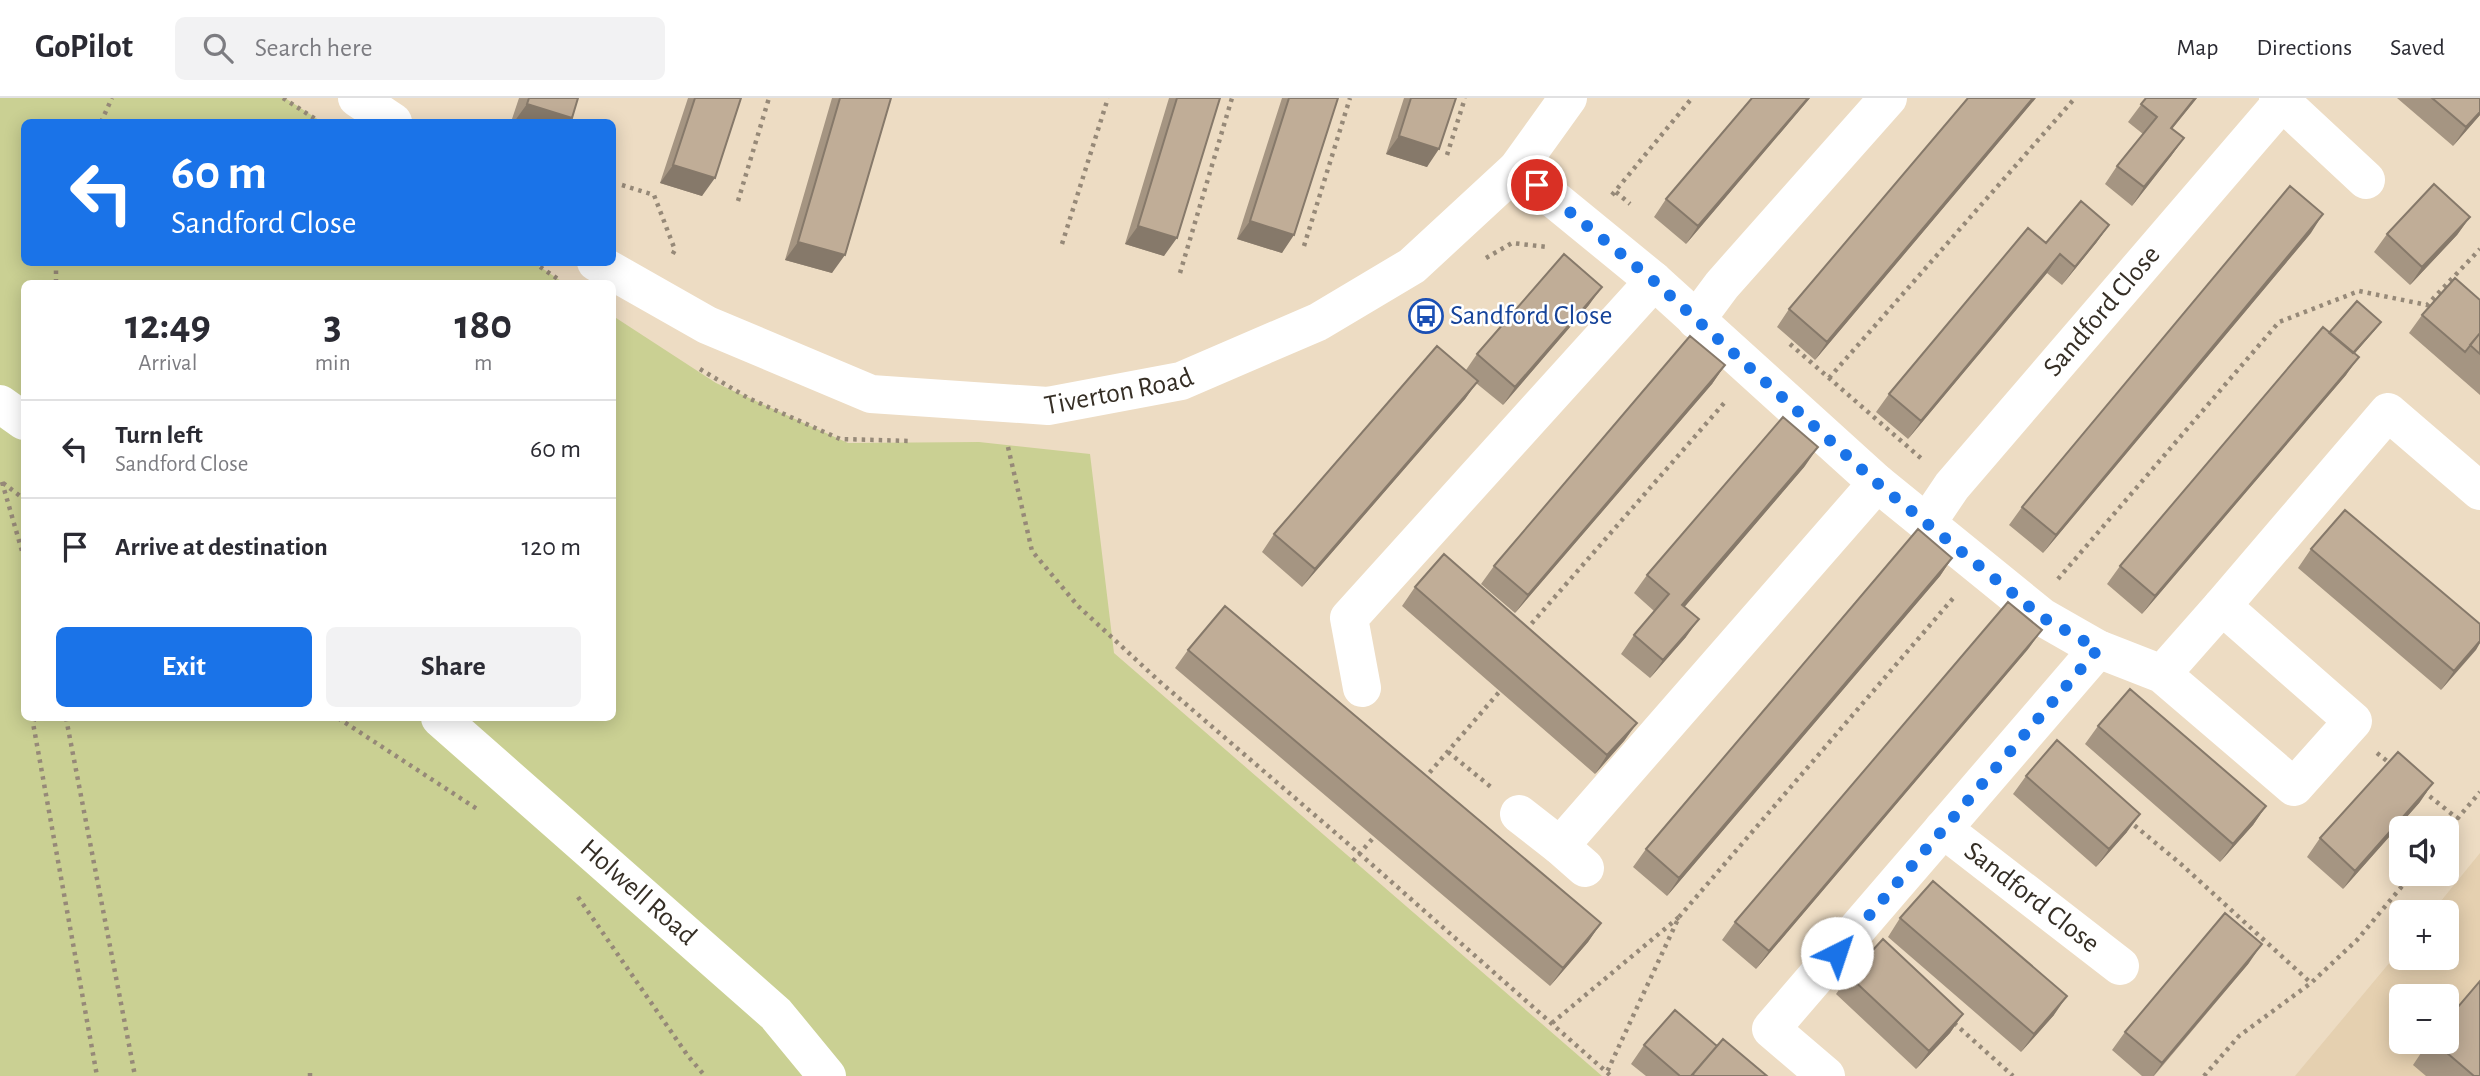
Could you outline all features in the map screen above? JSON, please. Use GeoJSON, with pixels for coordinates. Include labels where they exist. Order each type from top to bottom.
{"type":"FeatureCollection","features":[{"type":"Feature","properties":{"kind":"street"},"geometry":{"type":"LineString","coordinates":[[357,98],[388,119]]}},
{"type":"Feature","properties":{"kind":"street","name":"Tiverton Road"},"geometry":{"type":"LineString","coordinates":[[603,266],[708,325],[871,394],[1048,406],[1181,382],[1318,322],[1412,266],[1517,169],[1568,98]]}},
{"type":"Feature","properties":{"kind":"street"},"geometry":{"type":"LineString","coordinates":[[1696,320],[1722,285],[1888,98]]}},
{"type":"Feature","properties":{"kind":"street","name":"Sandford Close"},"geometry":{"type":"LineString","coordinates":[[1927,523],[1952,486],[2280,100],[2366,180]]}},
{"type":"Feature","properties":{"kind":"street"},"geometry":{"type":"LineString","coordinates":[[1517,169],[1654,281],[1877,483],[2042,617],[2098,649],[2162,674],[2294,788],[2353,721],[2222,606]]}},
{"type":"Feature","properties":{"kind":"street"},"geometry":{"type":"LineString","coordinates":[[1362,688],[1349,618],[1654,281]]}},
{"type":"Feature","properties":{"kind":"street"},"geometry":{"type":"LineString","coordinates":[[0,404],[21,419]]}},
{"type":"Feature","properties":{"kind":"street"},"geometry":{"type":"LineString","coordinates":[[2162,674],[2388,412],[2480,491]]}},
{"type":"Feature","properties":{"kind":"street"},"geometry":{"type":"LineString","coordinates":[[1519,814],[1572,857],[1877,483]]}},
{"type":"Feature","properties":{"kind":"street","name":"Sandford Close"},"geometry":{"type":"LineString","coordinates":[[1826,1076],[1771,1029],[2098,649]]}},
{"type":"Feature","properties":{"kind":"street","name":"Holwell Road"},"geometry":{"type":"LineString","coordinates":[[443,721],[776,1014],[827,1076]]}},
{"type":"Feature","properties":{"kind":"street","name":"Sandford Close"},"geometry":{"type":"LineString","coordinates":[[1943,828],[2120,967]]}},
{"type":"Feature","properties":{"kind":"path"},"geometry":{"type":"LineString","coordinates":[[102,119],[112,98]]}},
{"type":"Feature","properties":{"kind":"path"},"geometry":{"type":"LineString","coordinates":[[283,98],[315,119]]}},
{"type":"Feature","properties":{"kind":"path"},"geometry":{"type":"LineString","coordinates":[[738,201],[769,98]]}},
{"type":"Feature","properties":{"kind":"path"},"geometry":{"type":"LineString","coordinates":[[1062,244],[1108,98]]}},
{"type":"Feature","properties":{"kind":"path"},"geometry":{"type":"LineString","coordinates":[[1180,273],[1232,98]]}},
{"type":"Feature","properties":{"kind":"path"},"geometry":{"type":"LineString","coordinates":[[1304,246],[1350,98]]}},
{"type":"Feature","properties":{"kind":"path"},"geometry":{"type":"LineString","coordinates":[[1447,156],[1465,98]]}},
{"type":"Feature","properties":{"kind":"path"},"geometry":{"type":"LineString","coordinates":[[1829,378],[2076,98]]}},
{"type":"Feature","properties":{"kind":"path"},"geometry":{"type":"LineString","coordinates":[[622,185],[654,195],[675,250],[648,292]]}},
{"type":"Feature","properties":{"kind":"path"},"geometry":{"type":"LineString","coordinates":[[2032,609],[2279,322],[2359,291],[2427,304],[2480,249]]}},
{"type":"Feature","properties":{"kind":"path"},"geometry":{"type":"LineString","coordinates":[[539,266],[558,280]]}},
{"type":"Feature","properties":{"kind":"path"},"geometry":{"type":"LineString","coordinates":[[2451,278],[2461,286]]}},
{"type":"Feature","properties":{"kind":"path"},"geometry":{"type":"LineString","coordinates":[[1532,640],[1524,633],[1752,371]]}},
{"type":"Feature","properties":{"kind":"path"},"geometry":{"type":"LineString","coordinates":[[1008,447],[1032,551],[1078,606],[1159,681],[1360,853],[1609,1074],[1679,917]]}},
{"type":"Feature","properties":{"kind":"path"},"geometry":{"type":"LineString","coordinates":[[1,481],[21,497]]}},
{"type":"Feature","properties":{"kind":"path"},"geometry":{"type":"LineString","coordinates":[[1,481],[21,548]]}},
{"type":"Feature","properties":{"kind":"path"},"geometry":{"type":"LineString","coordinates":[[1552,1023],[1679,917],[1980,567]]}},
{"type":"Feature","properties":{"kind":"path"},"geometry":{"type":"LineString","coordinates":[[1421,783],[1500,691]]}},
{"type":"Feature","properties":{"kind":"path"},"geometry":{"type":"LineString","coordinates":[[34,721],[97,1076]]}},
{"type":"Feature","properties":{"kind":"path"},"geometry":{"type":"LineString","coordinates":[[67,721],[135,1076]]}},
{"type":"Feature","properties":{"kind":"path"},"geometry":{"type":"LineString","coordinates":[[343,721],[486,815]]}},
{"type":"Feature","properties":{"kind":"path"},"geometry":{"type":"LineString","coordinates":[[2346,728],[2397,769]]}},
{"type":"Feature","properties":{"kind":"path"},"geometry":{"type":"LineString","coordinates":[[1448,752],[1496,791],[1519,814]]}},
{"type":"Feature","properties":{"kind":"path"},"geometry":{"type":"LineString","coordinates":[[2417,786],[2454,816]]}},
{"type":"Feature","properties":{"kind":"path"},"geometry":{"type":"LineString","coordinates":[[2459,818],[2480,792]]}},
{"type":"Feature","properties":{"kind":"path"},"geometry":{"type":"LineString","coordinates":[[2121,814],[2182,865],[2311,983]]}},
{"type":"Feature","properties":{"kind":"path"},"geometry":{"type":"LineString","coordinates":[[1353,861],[1374,837]]}},
{"type":"Feature","properties":{"kind":"path"},"geometry":{"type":"LineString","coordinates":[[2204,1076],[2238,1036],[2311,983],[2357,940],[2402,886]]}},
{"type":"Feature","properties":{"kind":"path"},"geometry":{"type":"LineString","coordinates":[[577,896],[688,1056],[705,1076]]}},
{"type":"Feature","properties":{"kind":"path"},"geometry":{"type":"LineString","coordinates":[[1952,1021],[2013,1076]]}},
{"type":"Feature","properties":{"kind":"shaded area"},"geometry":{"type":"Polygon","coordinates":[[[2480,853],[2480,1076],[2295,1076],[2389,963],[2389,970],[2459,970],[2459,900],[2442,900],[2453,886],[2459,886],[2459,879],[2480,853]]]}},
{"type":"Feature","properties":{"kind":"green space"},"geometry":{"type":"Polygon","coordinates":[[[0,98],[285,98],[317,119],[21,119],[21,266],[539,266],[560,280],[21,280],[21,721],[616,721],[616,318],[716,383],[848,443],[979,442],[1090,454],[1114,653],[1602,1076],[0,1076],[0,98]]]}},
{"type":"Feature","properties":{"kind":"building"},"geometry":{"type":"Polygon","coordinates":[[[529,98],[578,98],[572,118],[527,104],[529,98]]]}},
{"type":"Feature","properties":{"kind":"building"},"geometry":{"type":"Polygon","coordinates":[[[695,98],[741,98],[715,178],[673,165],[695,98]]]}},
{"type":"Feature","properties":{"kind":"building"},"geometry":{"type":"Polygon","coordinates":[[[840,98],[891,98],[845,255],[798,242],[840,98]]]}},
{"type":"Feature","properties":{"kind":"building"},"geometry":{"type":"Polygon","coordinates":[[[1177,98],[1220,98],[1177,238],[1138,226],[1177,98]]]}},
{"type":"Feature","properties":{"kind":"building"},"geometry":{"type":"Polygon","coordinates":[[[1289,98],[1338,98],[1294,235],[1250,221],[1289,98]]]}},
{"type":"Feature","properties":{"kind":"building"},"geometry":{"type":"Polygon","coordinates":[[[1411,98],[1456,98],[1439,149],[1399,136],[1411,98]]]}},
{"type":"Feature","properties":{"kind":"building"},"geometry":{"type":"Polygon","coordinates":[[[1752,98],[1808,98],[1698,226],[1666,199],[1752,98]]]}},
{"type":"Feature","properties":{"kind":"building"},"geometry":{"type":"Polygon","coordinates":[[[1968,98],[2033,98],[1827,342],[1789,309],[1968,98]]]}},
{"type":"Feature","properties":{"kind":"building"},"geometry":{"type":"Polygon","coordinates":[[[2146,98],[2195,98],[2171,128],[2184,138],[2144,187],[2117,166],[2157,117],[2141,104],[2146,98]]]}},
{"type":"Feature","properties":{"kind":"building"},"geometry":{"type":"Polygon","coordinates":[[[2432,98],[2480,98],[2480,112],[2466,127],[2432,98]]]}},
{"type":"Feature","properties":{"kind":"building"},"geometry":{"type":"Polygon","coordinates":[[[2434,184],[2470,217],[2422,267],[2387,234],[2434,184]]]}},
{"type":"Feature","properties":{"kind":"building"},"geometry":{"type":"Polygon","coordinates":[[[2290,186],[2323,214],[2056,535],[2022,507],[2290,186]]]}},
{"type":"Feature","properties":{"kind":"building"},"geometry":{"type":"Polygon","coordinates":[[[2081,201],[2109,225],[2075,267],[2060,254],[1921,421],[1889,394],[2028,228],[2046,243],[2081,201]]]}},
{"type":"Feature","properties":{"kind":"building"},"geometry":{"type":"Polygon","coordinates":[[[1564,254],[1602,287],[1515,387],[1477,354],[1564,254]]]}},
{"type":"Feature","properties":{"kind":"building"},"geometry":{"type":"Polygon","coordinates":[[[2455,278],[2480,300],[2480,333],[2465,352],[2422,315],[2455,278]]]}},
{"type":"Feature","properties":{"kind":"building"},"geometry":{"type":"Polygon","coordinates":[[[2357,301],[2381,322],[2353,353],[2329,333],[2357,301]]]}},
{"type":"Feature","properties":{"kind":"building"},"geometry":{"type":"Polygon","coordinates":[[[2323,327],[2359,357],[2155,596],[2120,566],[2323,327]]]}},
{"type":"Feature","properties":{"kind":"building"},"geometry":{"type":"Polygon","coordinates":[[[2480,333],[2480,354],[2470,345],[2480,333]]]}},
{"type":"Feature","properties":{"kind":"building"},"geometry":{"type":"Polygon","coordinates":[[[1690,336],[1725,365],[1528,595],[1494,566],[1690,336]]]}},
{"type":"Feature","properties":{"kind":"building"},"geometry":{"type":"Polygon","coordinates":[[[1437,346],[1478,381],[1315,569],[1274,534],[1437,346]]]}},
{"type":"Feature","properties":{"kind":"building"},"geometry":{"type":"Polygon","coordinates":[[[1783,417],[1818,447],[1682,605],[1699,619],[1663,660],[1634,635],[1669,594],[1647,575],[1783,417]]]}},
{"type":"Feature","properties":{"kind":"building"},"geometry":{"type":"Polygon","coordinates":[[[2345,510],[2480,624],[2480,641],[2454,671],[2311,549],[2345,510]]]}},
{"type":"Feature","properties":{"kind":"building"},"geometry":{"type":"Polygon","coordinates":[[[1918,529],[1952,558],[1679,878],[1646,849],[1918,529]]]}},
{"type":"Feature","properties":{"kind":"building"},"geometry":{"type":"Polygon","coordinates":[[[1444,554],[1637,723],[1607,755],[1415,587],[1444,554]]]}},
{"type":"Feature","properties":{"kind":"building"},"geometry":{"type":"Polygon","coordinates":[[[2008,602],[2042,630],[1769,951],[1735,922],[2008,602]]]}},
{"type":"Feature","properties":{"kind":"building"},"geometry":{"type":"Polygon","coordinates":[[[1225,606],[1601,923],[1563,968],[1188,650],[1225,606]]]}},
{"type":"Feature","properties":{"kind":"building"},"geometry":{"type":"Polygon","coordinates":[[[2130,689],[2266,806],[2233,844],[2098,726],[2130,689]]]}},
{"type":"Feature","properties":{"kind":"building"},"geometry":{"type":"Polygon","coordinates":[[[2057,740],[2140,814],[2109,849],[2026,776],[2057,740]]]}},
{"type":"Feature","properties":{"kind":"building"},"geometry":{"type":"Polygon","coordinates":[[[2398,752],[2433,783],[2404,816],[2389,816],[2389,833],[2355,871],[2320,838],[2398,752]]]}},
{"type":"Feature","properties":{"kind":"building"},"geometry":{"type":"Polygon","coordinates":[[[1933,881],[2067,996],[2034,1034],[1900,918],[1933,881]]]}},
{"type":"Feature","properties":{"kind":"building"},"geometry":{"type":"Polygon","coordinates":[[[2225,913],[2262,944],[2162,1063],[2125,1032],[2225,913]]]}},
{"type":"Feature","properties":{"kind":"building"},"geometry":{"type":"Polygon","coordinates":[[[1883,939],[1963,1014],[1929,1051],[1849,976],[1883,939]]]}},
{"type":"Feature","properties":{"kind":"building"},"geometry":{"type":"Polygon","coordinates":[[[2480,981],[2480,1076],[2474,1076],[2448,1054],[2459,1054],[2459,1006],[2480,981]]]}},
{"type":"Feature","properties":{"kind":"building"},"geometry":{"type":"Polygon","coordinates":[[[1675,1010],[1717,1046],[1691,1076],[1680,1076],[1644,1045],[1675,1010]]]}},
{"type":"Feature","properties":{"kind":"building"},"geometry":{"type":"Polygon","coordinates":[[[1723,1039],[1767,1076],[1694,1076],[1723,1039]]]}},
{"type":"Feature","properties":{"kind":"place","name":"Sandford Close"},"geometry":{"type":"Point","coordinates":[1426,316]}},
{"type":"Feature","properties":{"kind":"route"},"geometry":{"type":"LineString","coordinates":[[1537,185],[1654,281],[1877,483],[2042,617],[2098,649],[1837,953]]}}]}
